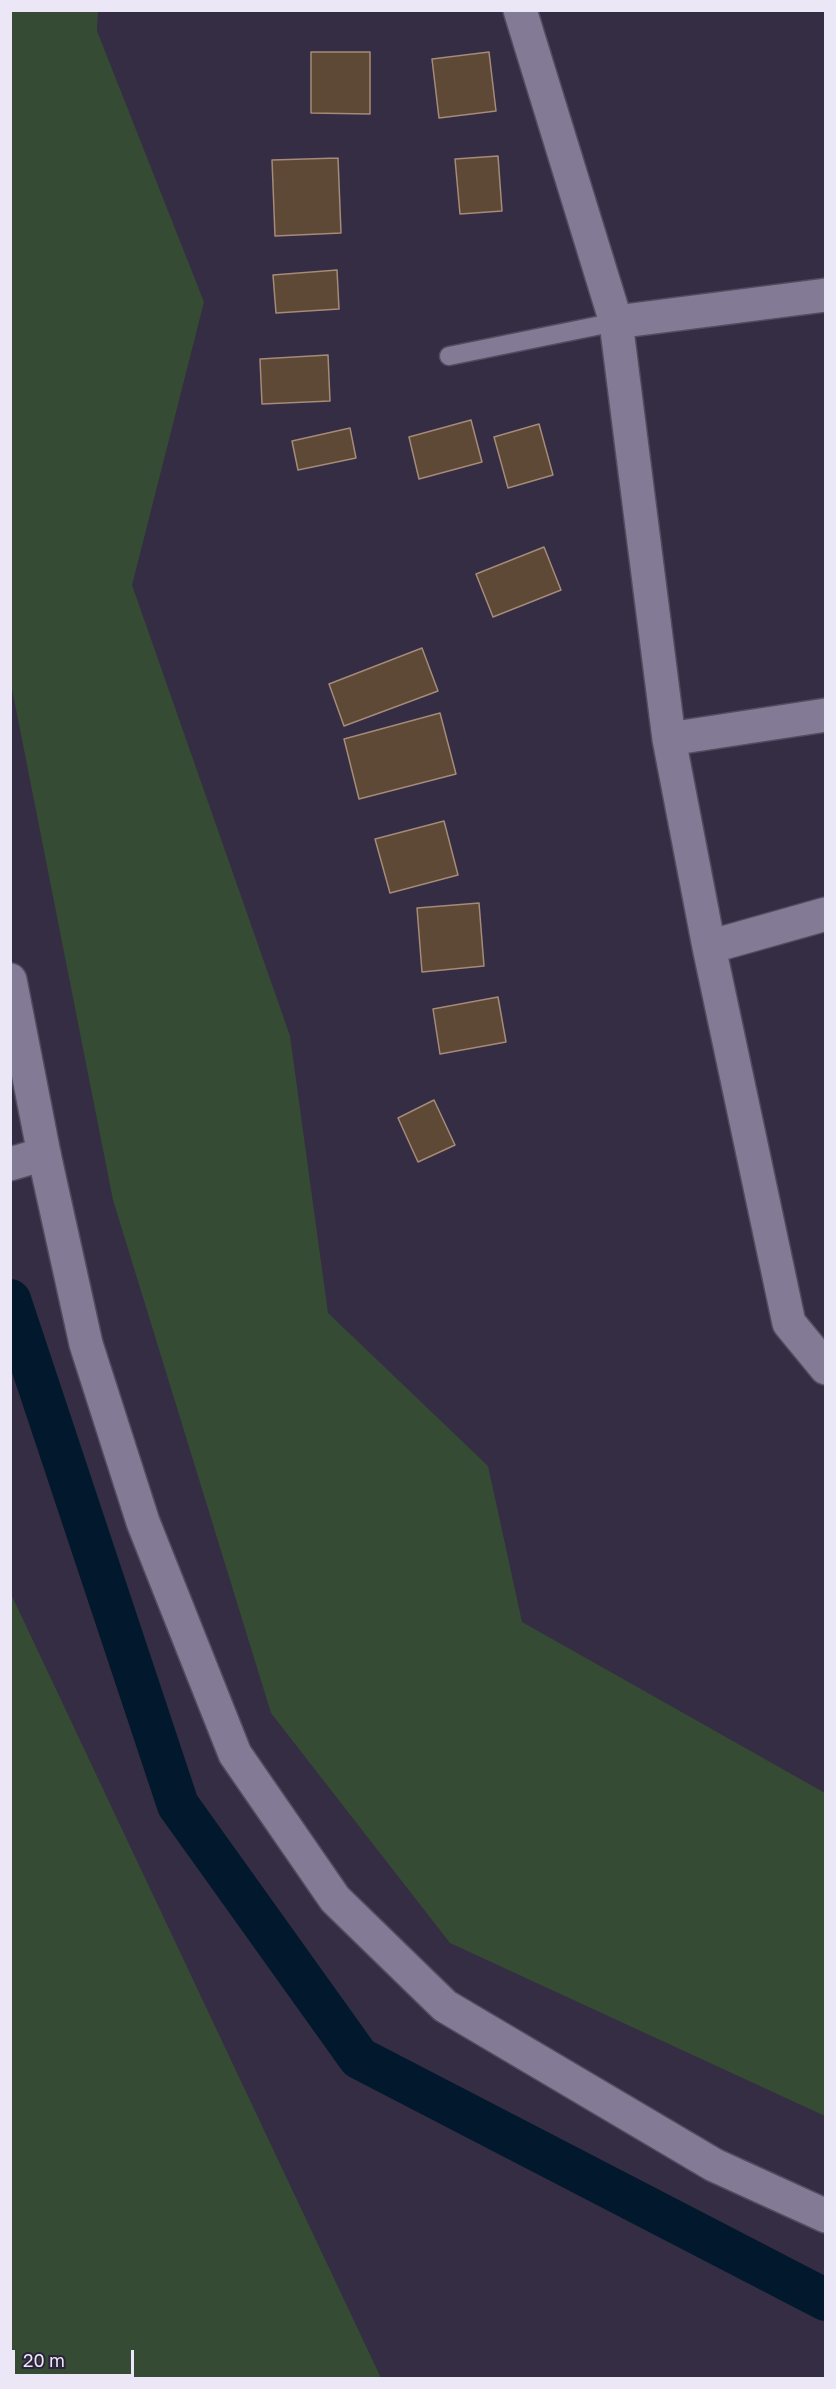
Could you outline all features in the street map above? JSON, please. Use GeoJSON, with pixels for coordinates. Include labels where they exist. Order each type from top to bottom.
{"type":"FeatureCollection","features":[{"type":"Feature","properties":{"kind":"street"},"geometry":{"type":"LineString","coordinates":[[520,10],[616,322],[669,739],[709,947],[789,1323],[825,1368]]}},
{"type":"Feature","properties":{"kind":"street"},"geometry":{"type":"LineString","coordinates":[[616,322],[825,295]]}},
{"type":"Feature","properties":{"kind":"street"},"geometry":{"type":"LineString","coordinates":[[669,739],[825,715]]}},
{"type":"Feature","properties":{"kind":"street"},"geometry":{"type":"LineString","coordinates":[[709,947],[825,914]]}},
{"type":"Feature","properties":{"kind":"street"},"geometry":{"type":"LineString","coordinates":[[10,980],[44,1154],[86,1344],[143,1522],[236,1754],[335,1899],[445,2006],[714,2165],[825,2216]]}},
{"type":"Feature","properties":{"kind":"street"},"geometry":{"type":"LineString","coordinates":[[10,1164],[44,1154]]}},
{"type":"Feature","properties":{"kind":"lane"},"geometry":{"type":"LineString","coordinates":[[450,356],[616,322]]}},
{"type":"Feature","properties":{"kind":"green space"},"geometry":{"type":"Polygon","coordinates":[[[10,11],[98,11],[97,31],[204,302],[132,585],[290,1036],[328,1313],[488,1466],[522,1622],[825,1793],[825,2116],[450,1943],[271,1713],[113,1200],[10,678],[10,11]]]}},
{"type":"Feature","properties":{"kind":"green space"},"geometry":{"type":"Polygon","coordinates":[[[11,1594],[381,2378],[11,2378],[11,1594]]]}},
{"type":"Feature","properties":{"kind":"building"},"geometry":{"type":"Polygon","coordinates":[[[311,52],[370,52],[370,114],[311,113],[311,52]]]}},
{"type":"Feature","properties":{"kind":"building"},"geometry":{"type":"Polygon","coordinates":[[[489,52],[496,111],[439,118],[432,59],[489,52]]]}},
{"type":"Feature","properties":{"kind":"building"},"geometry":{"type":"Polygon","coordinates":[[[498,156],[502,211],[460,214],[455,159],[498,156]]]}},
{"type":"Feature","properties":{"kind":"building"},"geometry":{"type":"Polygon","coordinates":[[[338,158],[341,233],[275,236],[272,160],[338,158]]]}},
{"type":"Feature","properties":{"kind":"building"},"geometry":{"type":"Polygon","coordinates":[[[337,270],[339,309],[276,313],[273,275],[337,270]]]}},
{"type":"Feature","properties":{"kind":"building"},"geometry":{"type":"Polygon","coordinates":[[[328,355],[330,401],[262,404],[260,359],[328,355]]]}},
{"type":"Feature","properties":{"kind":"building"},"geometry":{"type":"Polygon","coordinates":[[[471,420],[482,462],[419,479],[409,437],[471,420]]]}},
{"type":"Feature","properties":{"kind":"building"},"geometry":{"type":"Polygon","coordinates":[[[539,424],[553,475],[508,488],[494,437],[539,424]]]}},
{"type":"Feature","properties":{"kind":"building"},"geometry":{"type":"Polygon","coordinates":[[[350,428],[356,458],[298,470],[292,441],[350,428]]]}},
{"type":"Feature","properties":{"kind":"building"},"geometry":{"type":"Polygon","coordinates":[[[544,547],[561,590],[493,617],[476,574],[544,547]]]}},
{"type":"Feature","properties":{"kind":"building"},"geometry":{"type":"Polygon","coordinates":[[[422,648],[438,691],[344,726],[329,684],[422,648]]]}},
{"type":"Feature","properties":{"kind":"building"},"geometry":{"type":"Polygon","coordinates":[[[440,713],[456,774],[359,799],[344,739],[440,713]]]}},
{"type":"Feature","properties":{"kind":"building"},"geometry":{"type":"Polygon","coordinates":[[[444,821],[458,875],[390,893],[375,839],[444,821]]]}},
{"type":"Feature","properties":{"kind":"building"},"geometry":{"type":"Polygon","coordinates":[[[479,903],[484,966],[422,972],[417,908],[479,903]]]}},
{"type":"Feature","properties":{"kind":"building"},"geometry":{"type":"Polygon","coordinates":[[[498,997],[506,1042],[440,1054],[433,1009],[498,997]]]}},
{"type":"Feature","properties":{"kind":"building"},"geometry":{"type":"Polygon","coordinates":[[[434,1100],[455,1145],[418,1162],[398,1118],[434,1100]]]}},
{"type":"Feature","properties":{"kind":"waterway"},"geometry":{"type":"LineString","coordinates":[[10,1300],[178,1805],[359,2058],[826,2300]]}}]}
